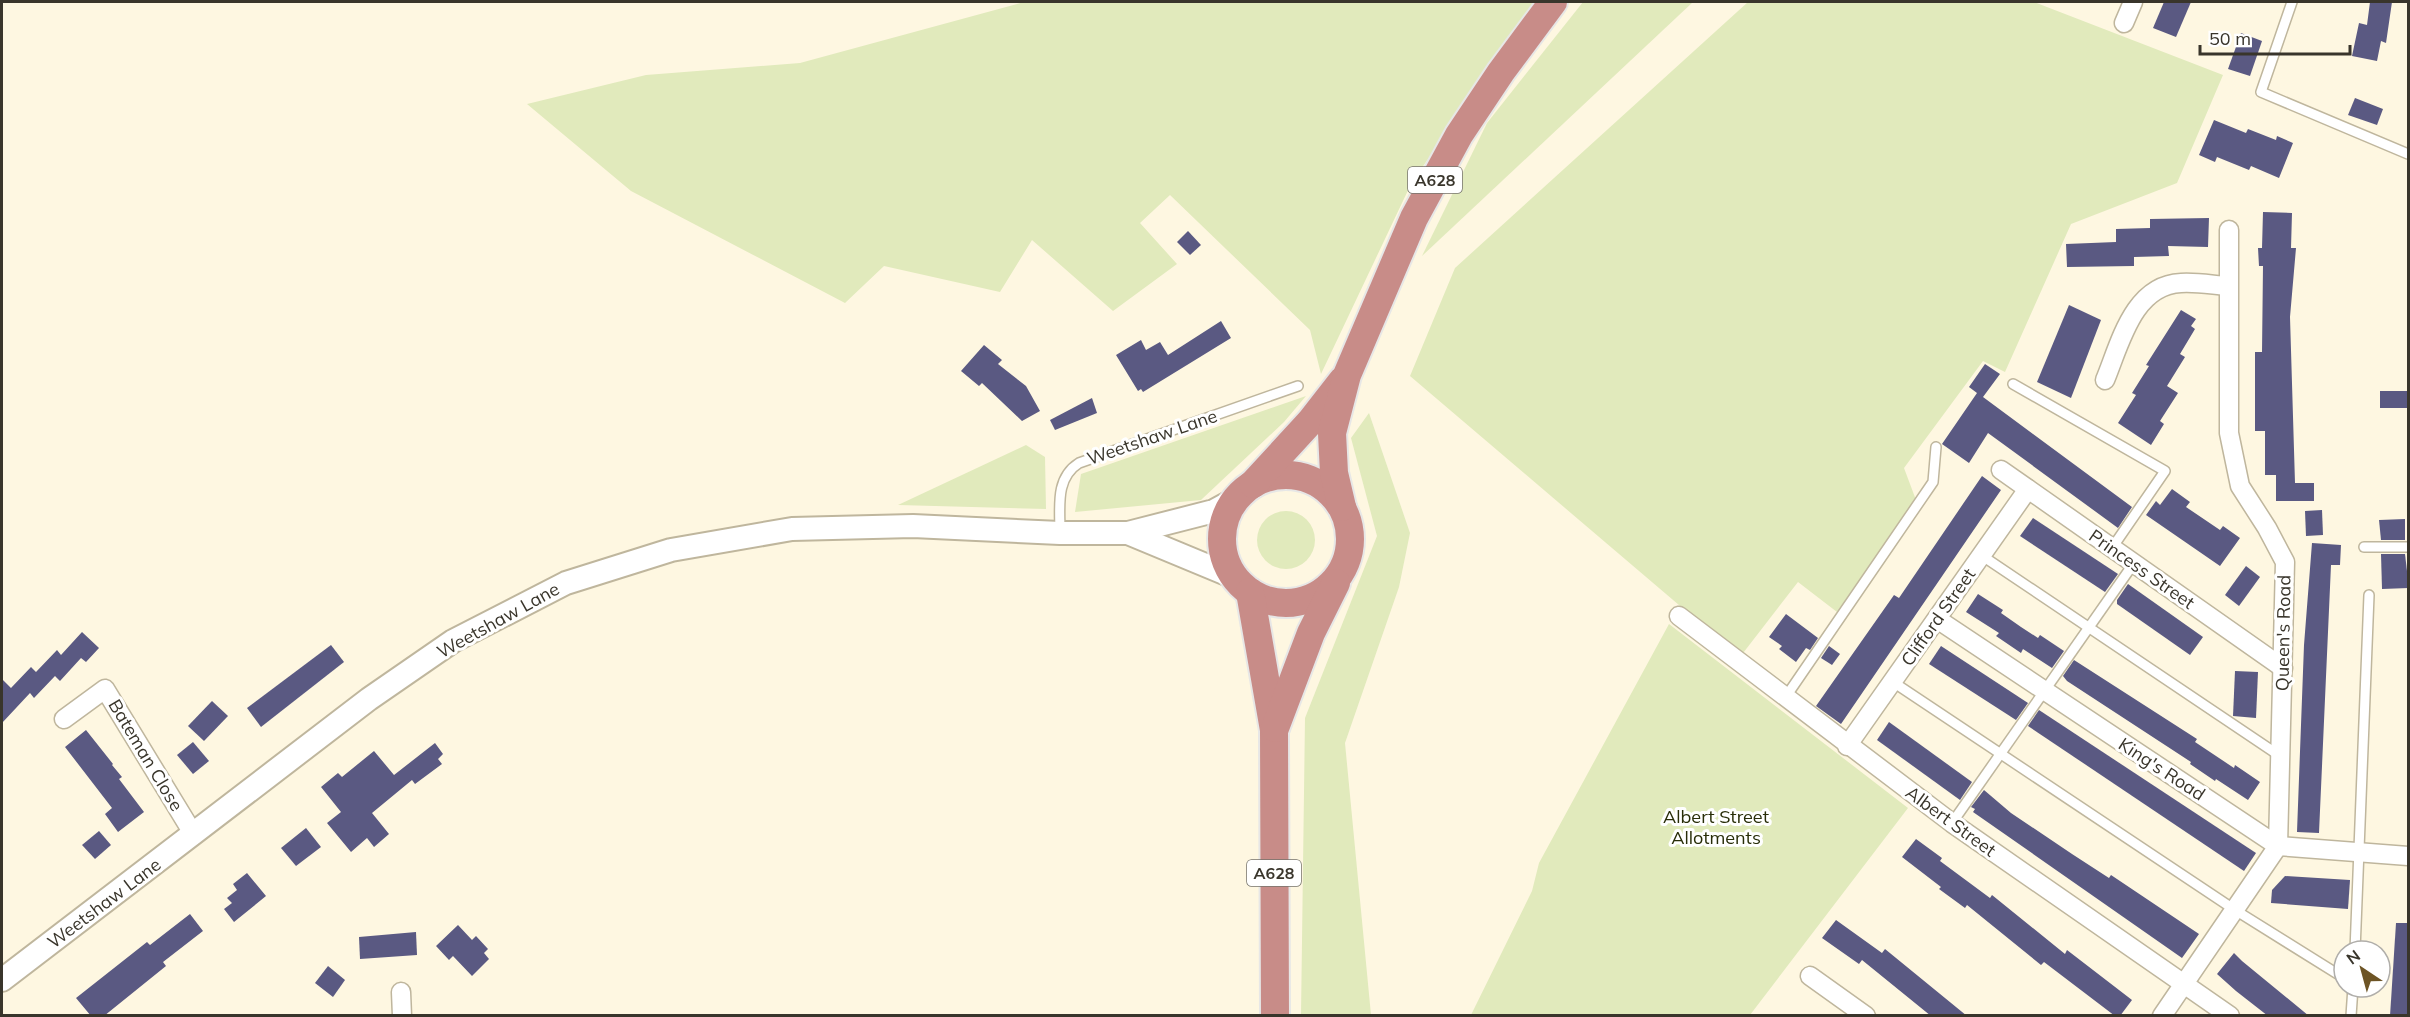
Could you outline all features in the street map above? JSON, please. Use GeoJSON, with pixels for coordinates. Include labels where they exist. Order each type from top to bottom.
{"type":"FeatureCollection","features":[{"type":"Feature","properties":{"kind":"highway","name":"A628"},"geometry":{"type":"LineString","coordinates":[[1274,730],[1311,633],[1343,569],[1350,548],[1349,527],[1334,473],[1332,433],[1347,375],[1414,218],[1460,135],[1501,72],[1553,2]]}},
{"type":"Feature","properties":{"kind":"highway","name":"A628"},"geometry":{"type":"LineString","coordinates":[[1275,1016],[1274,730],[1242,584],[1225,558],[1222,538],[1226,517],[1245,491],[1310,422],[1347,375]]}},
{"type":"Feature","properties":{"kind":"highway"},"geometry":{"type":"LineString","coordinates":[[1245,491],[1272,477],[1292,475],[1312,480],[1329,491],[1342,507]]}},
{"type":"Feature","properties":{"kind":"highway","name":"A628"},"geometry":{"type":"LineString","coordinates":[[1242,584],[1269,601],[1291,603],[1312,598],[1330,586],[1343,569]]}},
{"type":"Feature","properties":{"kind":"street"},"geometry":{"type":"LineString","coordinates":[[2124,23],[2133,2]]}},
{"type":"Feature","properties":{"kind":"street","name":"Queen's Road"},"geometry":{"type":"LineString","coordinates":[[2229,230],[2229,433],[2240,486],[2267,528],[2284,562],[2278,846]]}},
{"type":"Feature","properties":{"kind":"street"},"geometry":{"type":"LineString","coordinates":[[2105,380],[2133,314],[2147,296],[2179,283],[2228,286]]}},
{"type":"Feature","properties":{"kind":"street","name":"Princess Street"},"geometry":{"type":"LineString","coordinates":[[2001,470],[2283,668]]}},
{"type":"Feature","properties":{"kind":"street","name":"Clifford Street"},"geometry":{"type":"LineString","coordinates":[[1847,746],[2028,489]]}},
{"type":"Feature","properties":{"kind":"street","name":"Weetshaw Lane"},"geometry":{"type":"LineString","coordinates":[[2,980],[369,699],[453,640],[566,583],[671,550],[792,529],[913,526],[1060,533],[1128,533],[1214,511],[1245,491]]}},
{"type":"Feature","properties":{"kind":"street","name":"Weetshaw Lane"},"geometry":{"type":"LineString","coordinates":[[1128,533],[1242,584]]}},
{"type":"Feature","properties":{"kind":"street","name":"Albert Street"},"geometry":{"type":"LineString","coordinates":[[1679,616],[1847,746],[1952,823],[2230,1016]]}},
{"type":"Feature","properties":{"kind":"street","name":"King's Road"},"geometry":{"type":"LineString","coordinates":[[1937,619],[2278,846],[2409,856]]}},
{"type":"Feature","properties":{"kind":"street","name":"Bateman Close"},"geometry":{"type":"LineString","coordinates":[[64,719],[105,689],[194,835]]}},
{"type":"Feature","properties":{"kind":"street"},"geometry":{"type":"LineString","coordinates":[[2162,1016],[2278,846]]}},
{"type":"Feature","properties":{"kind":"street"},"geometry":{"type":"LineString","coordinates":[[1810,976],[1866,1016]]}},
{"type":"Feature","properties":{"kind":"street"},"geometry":{"type":"LineString","coordinates":[[400,992],[402,1016]]}},
{"type":"Feature","properties":{"kind":"lane"},"geometry":{"type":"LineString","coordinates":[[2292,2],[2261,92],[2409,154]]}},
{"type":"Feature","properties":{"kind":"lane"},"geometry":{"type":"LineString","coordinates":[[2013,384],[2165,471],[2112,548]]}},
{"type":"Feature","properties":{"kind":"lane","name":"Weetshaw Lane"},"geometry":{"type":"LineString","coordinates":[[1060,533],[1061,485],[1068,470],[1079,463],[1298,386]]}},
{"type":"Feature","properties":{"kind":"lane"},"geometry":{"type":"LineString","coordinates":[[1785,698],[1934,482],[1936,447]]}},
{"type":"Feature","properties":{"kind":"lane"},"geometry":{"type":"LineString","coordinates":[[2364,547],[2409,548]]}},
{"type":"Feature","properties":{"kind":"lane"},"geometry":{"type":"LineString","coordinates":[[1982,555],[2280,756]]}},
{"type":"Feature","properties":{"kind":"lane"},"geometry":{"type":"LineString","coordinates":[[1952,823],[2134,563]]}},
{"type":"Feature","properties":{"kind":"lane"},"geometry":{"type":"LineString","coordinates":[[2356,939],[2369,595]]}},
{"type":"Feature","properties":{"kind":"lane"},"geometry":{"type":"LineString","coordinates":[[1893,682],[2235,910],[2332,971]]}},
{"type":"Feature","properties":{"kind":"lane"},"geometry":{"type":"LineString","coordinates":[[2351,1016],[2352,999]]}},
{"type":"Feature","properties":{"kind":"green space"},"geometry":{"type":"Polygon","coordinates":[[[1024,2],[1535,2],[1411,184],[1321,374],[1310,330],[1170,195],[1140,223],[1177,264],[1113,311],[1032,240],[1000,292],[884,266],[845,303],[631,191],[527,104],[646,75],[800,63],[1024,2]]]}},
{"type":"Feature","properties":{"kind":"green space"},"geometry":{"type":"Polygon","coordinates":[[[1583,2],[1693,2],[1422,256],[1487,123],[1583,2]]]}},
{"type":"Feature","properties":{"kind":"green space"},"geometry":{"type":"Polygon","coordinates":[[[1748,2],[2034,2],[2223,75],[2177,183],[2071,224],[2005,372],[1983,361],[1904,468],[1916,500],[1837,612],[1798,582],[1740,657],[1410,376],[1455,268],[1748,2]]]}},
{"type":"Feature","properties":{"kind":"green space"},"geometry":{"type":"Polygon","coordinates":[[[1306,396],[1284,422],[1201,500],[1075,512],[1081,474],[1306,396]]]}},
{"type":"Feature","properties":{"kind":"green space"},"geometry":{"type":"Polygon","coordinates":[[[1369,413],[1410,533],[1399,587],[1345,743],[1371,1015],[1301,1015],[1305,718],[1377,536],[1351,438],[1369,413]]]}},
{"type":"Feature","properties":{"kind":"green space"},"geometry":{"type":"Polygon","coordinates":[[[1026,445],[1045,457],[1046,509],[898,505],[1026,445]]]}},
{"type":"Feature","properties":{"kind":"green space"},"geometry":{"type":"Polygon","coordinates":[[[1286,511],[1297,513],[1310,524],[1315,540],[1313,551],[1302,564],[1286,569],[1275,567],[1262,556],[1257,540],[1259,529],[1270,516],[1286,511]]]}},
{"type":"Feature","properties":{"kind":"green space","name":"Albert Street Allotments"},"geometry":{"type":"Polygon","coordinates":[[[1669,624],[1908,808],[1750,1015],[1471,1015],[1532,891],[1539,863],[1669,624]]]}},
{"type":"Feature","properties":{"kind":"building"},"geometry":{"type":"Polygon","coordinates":[[[2164,2],[2191,2],[2176,37],[2153,28],[2164,2]]]}},
{"type":"Feature","properties":{"kind":"building"},"geometry":{"type":"Polygon","coordinates":[[[2370,2],[2392,2],[2386,43],[2381,41],[2377,61],[2352,56],[2359,23],[2367,25],[2370,2]]]}},
{"type":"Feature","properties":{"kind":"building"},"geometry":{"type":"Polygon","coordinates":[[[2241,33],[2262,41],[2250,76],[2228,69],[2241,33]]]}},
{"type":"Feature","properties":{"kind":"building"},"geometry":{"type":"Polygon","coordinates":[[[2355,98],[2383,109],[2377,125],[2348,115],[2355,98]]]}},
{"type":"Feature","properties":{"kind":"building"},"geometry":{"type":"Polygon","coordinates":[[[2214,120],[2246,133],[2248,129],[2276,140],[2277,136],[2293,143],[2279,178],[2251,166],[2249,170],[2217,157],[2215,162],[2199,155],[2214,120]]]}},
{"type":"Feature","properties":{"kind":"building"},"geometry":{"type":"Polygon","coordinates":[[[2263,212],[2292,213],[2291,248],[2296,248],[2290,317],[2295,483],[2314,483],[2314,501],[2276,501],[2276,475],[2265,475],[2265,431],[2255,431],[2255,352],[2262,352],[2263,266],[2259,266],[2258,248],[2262,248],[2263,212]]]}},
{"type":"Feature","properties":{"kind":"building"},"geometry":{"type":"Polygon","coordinates":[[[2209,218],[2208,247],[2168,246],[2169,256],[2134,257],[2134,266],[2067,267],[2066,244],[2116,242],[2116,229],[2150,228],[2150,219],[2209,218]]]}},
{"type":"Feature","properties":{"kind":"building"},"geometry":{"type":"Polygon","coordinates":[[[1188,231],[1201,245],[1190,255],[1177,242],[1188,231]]]}},
{"type":"Feature","properties":{"kind":"building"},"geometry":{"type":"Polygon","coordinates":[[[2069,305],[2101,320],[2071,398],[2037,382],[2069,305]]]}},
{"type":"Feature","properties":{"kind":"building"},"geometry":{"type":"Polygon","coordinates":[[[2181,310],[2196,319],[2191,326],[2195,329],[2180,354],[2185,357],[2167,386],[2178,393],[2160,421],[2164,424],[2151,445],[2118,423],[2136,395],[2132,393],[2149,366],[2146,365],[2181,310]]]}},
{"type":"Feature","properties":{"kind":"building"},"geometry":{"type":"Polygon","coordinates":[[[1221,321],[1231,338],[1143,392],[1141,389],[1138,391],[1116,355],[1141,340],[1146,350],[1160,342],[1168,355],[1221,321]]]}},
{"type":"Feature","properties":{"kind":"building"},"geometry":{"type":"Polygon","coordinates":[[[984,345],[1002,360],[998,364],[1026,386],[1040,411],[1022,421],[982,383],[979,386],[961,371],[984,345]]]}},
{"type":"Feature","properties":{"kind":"building"},"geometry":{"type":"Polygon","coordinates":[[[1985,364],[2000,374],[1983,397],[2132,507],[2118,528],[1988,433],[1969,463],[1942,444],[1977,393],[1969,387],[1985,364]]]}},
{"type":"Feature","properties":{"kind":"building"},"geometry":{"type":"Polygon","coordinates":[[[2380,391],[2409,391],[2409,408],[2380,408],[2380,391]]]}},
{"type":"Feature","properties":{"kind":"building"},"geometry":{"type":"Polygon","coordinates":[[[1092,398],[1097,413],[1055,430],[1050,420],[1092,398]]]}},
{"type":"Feature","properties":{"kind":"building"},"geometry":{"type":"Polygon","coordinates":[[[1982,476],[2001,490],[1841,724],[1816,706],[1894,595],[1899,598],[1982,476]]]}},
{"type":"Feature","properties":{"kind":"building"},"geometry":{"type":"Polygon","coordinates":[[[2172,489],[2190,502],[2186,507],[2220,530],[2223,526],[2240,538],[2220,566],[2146,515],[2156,501],[2160,505],[2172,489]]]}},
{"type":"Feature","properties":{"kind":"building"},"geometry":{"type":"Polygon","coordinates":[[[2322,510],[2323,535],[2306,536],[2305,511],[2322,510]]]}},
{"type":"Feature","properties":{"kind":"building"},"geometry":{"type":"Polygon","coordinates":[[[2033,518],[2118,574],[2105,592],[2020,536],[2033,518]]]}},
{"type":"Feature","properties":{"kind":"building"},"geometry":{"type":"Polygon","coordinates":[[[2405,519],[2405,540],[2381,540],[2379,520],[2405,519]]]}},
{"type":"Feature","properties":{"kind":"building"},"geometry":{"type":"Polygon","coordinates":[[[2312,543],[2341,545],[2340,565],[2331,565],[2319,833],[2297,832],[2304,645],[2312,543]]]}},
{"type":"Feature","properties":{"kind":"building"},"geometry":{"type":"Polygon","coordinates":[[[2381,554],[2405,554],[2409,588],[2382,589],[2381,554]]]}},
{"type":"Feature","properties":{"kind":"building"},"geometry":{"type":"Polygon","coordinates":[[[2246,566],[2260,577],[2239,606],[2225,595],[2246,566]]]}},
{"type":"Feature","properties":{"kind":"building"},"geometry":{"type":"Polygon","coordinates":[[[2128,584],[2203,637],[2190,655],[2117,604],[2117,600],[2128,584]]]}},
{"type":"Feature","properties":{"kind":"building"},"geometry":{"type":"Polygon","coordinates":[[[1978,594],[2003,610],[2001,613],[2021,627],[2038,638],[2040,635],[2064,651],[2052,668],[2023,649],[2021,653],[1996,636],[1999,633],[1966,612],[1978,594]]]}},
{"type":"Feature","properties":{"kind":"building"},"geometry":{"type":"Polygon","coordinates":[[[1786,614],[1818,638],[1810,650],[1806,648],[1796,662],[1779,649],[1782,646],[1769,637],[1786,614]]]}},
{"type":"Feature","properties":{"kind":"building"},"geometry":{"type":"Polygon","coordinates":[[[82,632],[99,648],[86,662],[81,658],[60,681],[55,676],[34,698],[30,693],[2,723],[2,679],[11,688],[31,667],[36,672],[57,650],[61,655],[82,632]]]}},
{"type":"Feature","properties":{"kind":"building"},"geometry":{"type":"Polygon","coordinates":[[[331,645],[344,662],[261,727],[247,708],[331,645]]]}},
{"type":"Feature","properties":{"kind":"building"},"geometry":{"type":"Polygon","coordinates":[[[1829,646],[1840,654],[1832,665],[1821,658],[1829,646]]]}},
{"type":"Feature","properties":{"kind":"building"},"geometry":{"type":"Polygon","coordinates":[[[1941,646],[2028,703],[2016,720],[1929,664],[1941,646]]]}},
{"type":"Feature","properties":{"kind":"building"},"geometry":{"type":"Polygon","coordinates":[[[2074,660],[2197,739],[2195,742],[2234,768],[2235,765],[2260,782],[2248,800],[2216,779],[2215,781],[2190,764],[2191,762],[2067,681],[2063,676],[2074,660]]]}},
{"type":"Feature","properties":{"kind":"building"},"geometry":{"type":"Polygon","coordinates":[[[2235,671],[2258,672],[2256,718],[2233,716],[2235,671]]]}},
{"type":"Feature","properties":{"kind":"building"},"geometry":{"type":"Polygon","coordinates":[[[212,701],[228,716],[204,741],[188,726],[212,701]]]}},
{"type":"Feature","properties":{"kind":"building"},"geometry":{"type":"Polygon","coordinates":[[[2039,710],[2256,853],[2244,871],[2028,726],[2039,710]]]}},
{"type":"Feature","properties":{"kind":"building"},"geometry":{"type":"Polygon","coordinates":[[[1889,722],[1972,782],[1960,800],[1877,740],[1889,722]]]}},
{"type":"Feature","properties":{"kind":"building"},"geometry":{"type":"Polygon","coordinates":[[[86,730],[113,764],[122,777],[119,779],[144,812],[118,832],[105,814],[112,808],[65,747],[86,730]]]}},
{"type":"Feature","properties":{"kind":"building"},"geometry":{"type":"Polygon","coordinates":[[[193,742],[209,761],[193,774],[177,755],[193,742]]]}},
{"type":"Feature","properties":{"kind":"building"},"geometry":{"type":"Polygon","coordinates":[[[435,743],[443,754],[438,759],[442,764],[415,784],[412,780],[372,813],[389,834],[374,847],[367,838],[351,852],[327,823],[341,812],[321,787],[338,773],[342,777],[374,751],[394,775],[435,743]]]}},
{"type":"Feature","properties":{"kind":"building"},"geometry":{"type":"Polygon","coordinates":[[[1984,790],[2011,813],[2072,854],[2109,878],[2111,875],[2199,934],[2182,958],[1973,812],[1975,809],[1971,807],[1984,790]]]}},
{"type":"Feature","properties":{"kind":"building"},"geometry":{"type":"Polygon","coordinates":[[[306,828],[321,847],[296,866],[281,848],[306,828]]]}},
{"type":"Feature","properties":{"kind":"building"},"geometry":{"type":"Polygon","coordinates":[[[99,831],[111,845],[95,859],[82,845],[99,831]]]}},
{"type":"Feature","properties":{"kind":"building"},"geometry":{"type":"Polygon","coordinates":[[[1916,839],[1942,858],[1940,861],[1990,898],[1992,895],[2065,954],[2067,950],[2132,1000],[2120,1016],[2115,1016],[2044,962],[2041,965],[1967,905],[1965,908],[1939,889],[1941,887],[1902,857],[1916,839]]]}},
{"type":"Feature","properties":{"kind":"building"},"geometry":{"type":"Polygon","coordinates":[[[247,873],[266,896],[234,922],[224,909],[232,903],[227,898],[237,890],[233,884],[247,873]]]}},
{"type":"Feature","properties":{"kind":"building"},"geometry":{"type":"Polygon","coordinates":[[[2285,876],[2350,880],[2348,909],[2271,903],[2272,890],[2285,876]]]}},
{"type":"Feature","properties":{"kind":"building"},"geometry":{"type":"Polygon","coordinates":[[[190,914],[203,931],[163,962],[166,966],[104,1016],[91,1016],[76,998],[147,942],[150,945],[190,914]]]}},
{"type":"Feature","properties":{"kind":"building"},"geometry":{"type":"Polygon","coordinates":[[[1836,920],[1882,953],[1885,949],[1967,1016],[1931,1016],[1862,960],[1859,964],[1822,938],[1836,920]]]}},
{"type":"Feature","properties":{"kind":"building"},"geometry":{"type":"Polygon","coordinates":[[[2396,923],[2409,923],[2409,1016],[2390,1016],[2396,923]]]}},
{"type":"Feature","properties":{"kind":"building"},"geometry":{"type":"Polygon","coordinates":[[[458,925],[472,940],[476,936],[488,949],[484,953],[489,959],[472,976],[453,956],[449,960],[436,946],[458,925]]]}},
{"type":"Feature","properties":{"kind":"building"},"geometry":{"type":"Polygon","coordinates":[[[416,932],[417,955],[360,959],[359,937],[416,932]]]}},
{"type":"Feature","properties":{"kind":"building"},"geometry":{"type":"Polygon","coordinates":[[[2234,953],[2309,1016],[2268,1016],[2236,991],[2217,974],[2234,953]]]}},
{"type":"Feature","properties":{"kind":"building"},"geometry":{"type":"Polygon","coordinates":[[[328,966],[345,980],[333,997],[315,983],[328,966]]]}}]}
